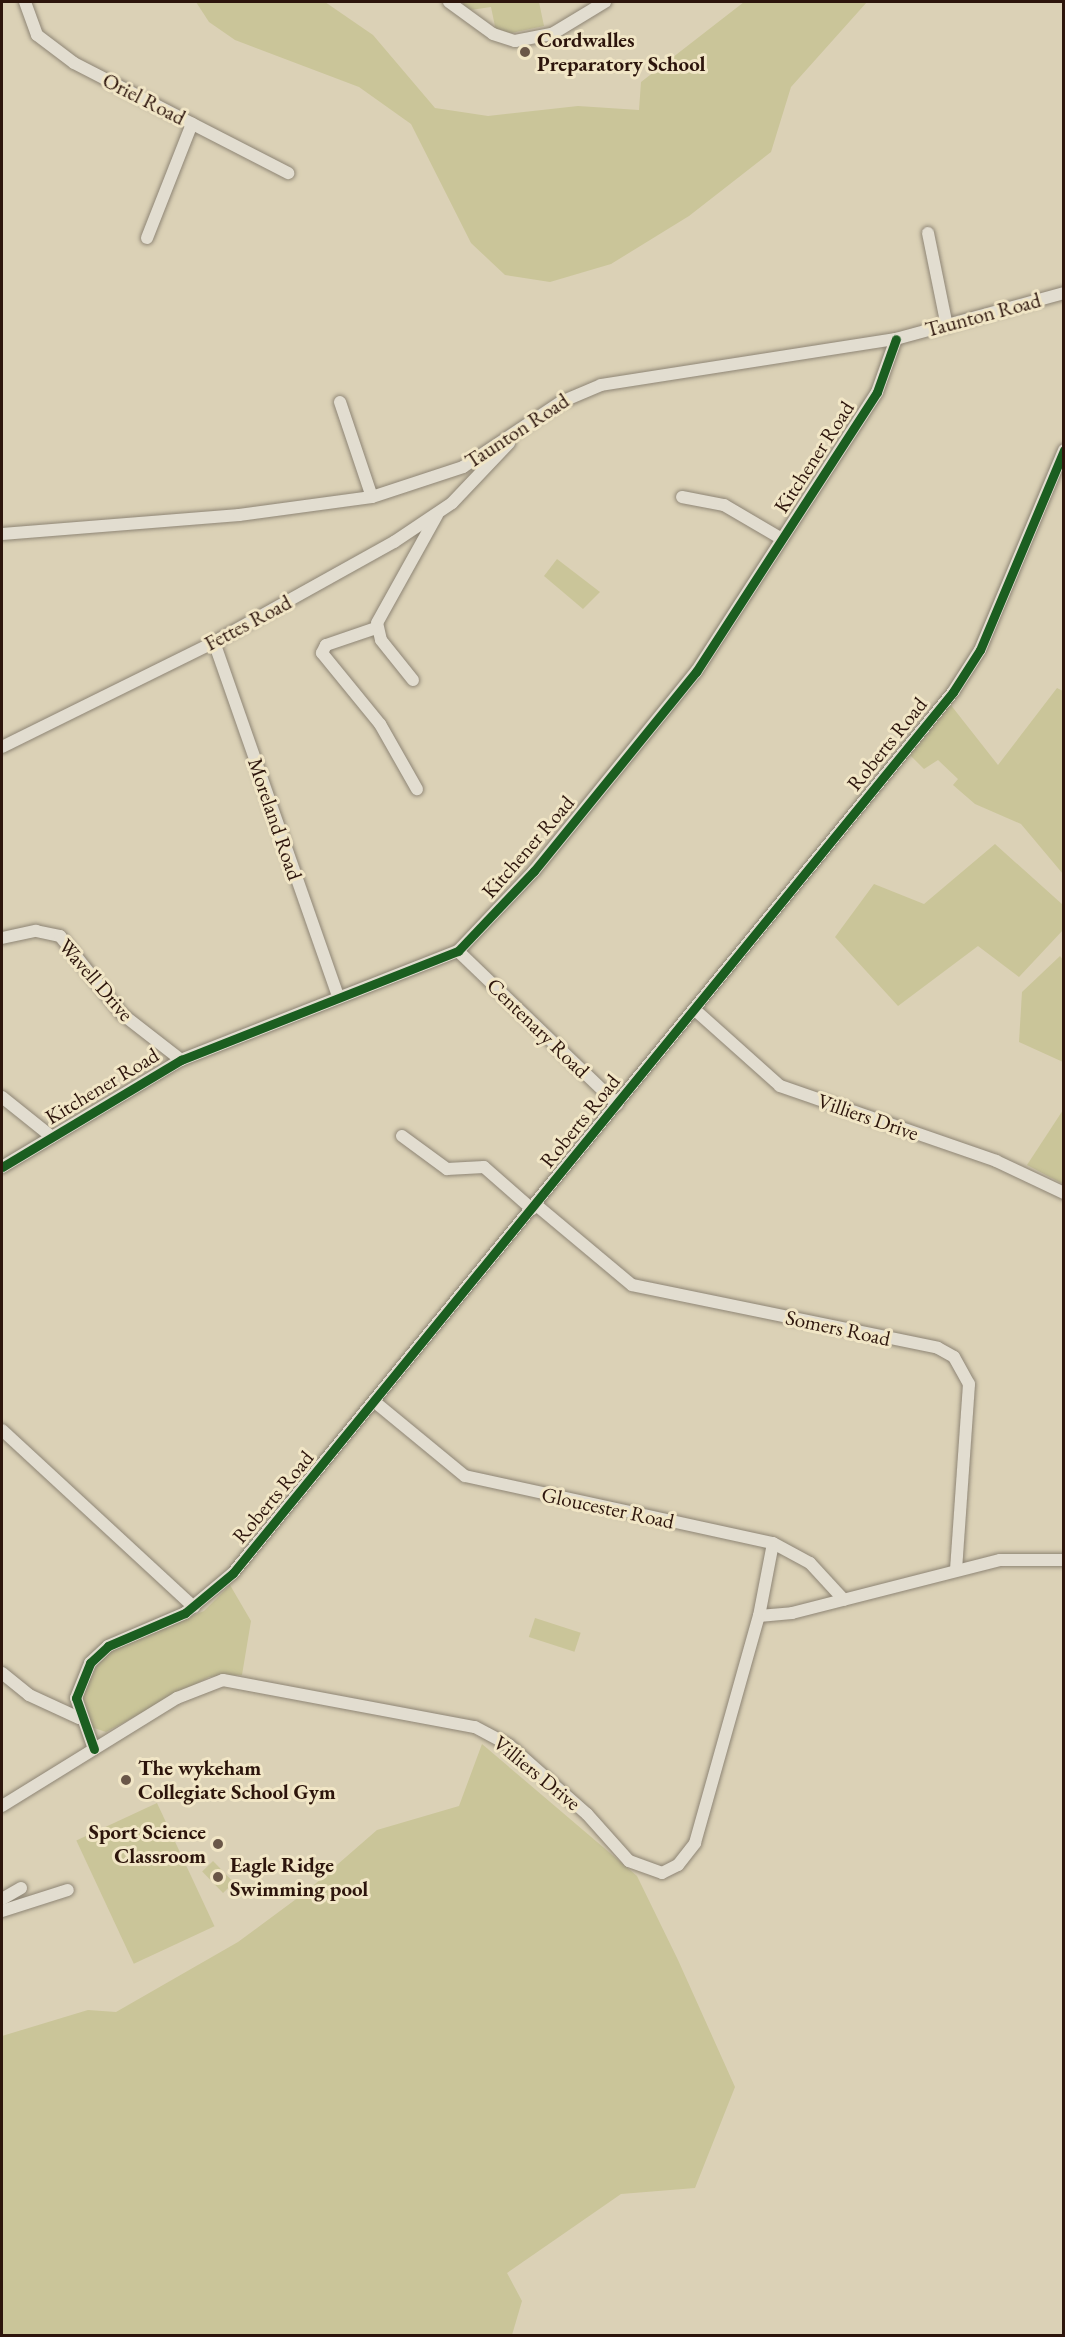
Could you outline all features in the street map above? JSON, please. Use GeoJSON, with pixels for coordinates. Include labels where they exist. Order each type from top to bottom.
{"type":"FeatureCollection","features":[{"type":"Feature","properties":{"kind":"street","name":"Oriel Road"},"geometry":{"type":"LineString","coordinates":[[25,2],[29,22],[50,48],[288,173]]}},
{"type":"Feature","properties":{"kind":"street"},"geometry":{"type":"LineString","coordinates":[[449,2],[493,34],[515,40],[552,34],[605,2]]}},
{"type":"Feature","properties":{"kind":"street"},"geometry":{"type":"LineString","coordinates":[[147,238],[192,124]]}},
{"type":"Feature","properties":{"kind":"street"},"geometry":{"type":"LineString","coordinates":[[928,232],[947,326]]}},
{"type":"Feature","properties":{"kind":"street","name":"Taunton Road"},"geometry":{"type":"LineString","coordinates":[[2,534],[239,515],[372,497],[463,467],[561,402],[601,386],[896,339],[1064,293]]}},
{"type":"Feature","properties":{"kind":"street","name":"Kitchener Road"},"geometry":{"type":"LineString","coordinates":[[2,1167],[181,1060],[338,996],[458,951],[534,872],[696,672],[877,392],[896,339]]}},
{"type":"Feature","properties":{"kind":"street"},"geometry":{"type":"LineString","coordinates":[[340,402],[372,497]]}},
{"type":"Feature","properties":{"kind":"street","name":"Fettes Road"},"geometry":{"type":"LineString","coordinates":[[2,747],[214,642],[437,515],[459,497],[515,434]]}},
{"type":"Feature","properties":{"kind":"street","name":"Roberts Road"},"geometry":{"type":"LineString","coordinates":[[94,1749],[79,1718],[76,1698],[83,1674],[98,1654],[194,1607],[233,1573],[376,1403],[953,692],[980,650],[1064,450]]}},
{"type":"Feature","properties":{"kind":"street"},"geometry":{"type":"LineString","coordinates":[[459,497],[463,467]]}},
{"type":"Feature","properties":{"kind":"street"},"geometry":{"type":"LineString","coordinates":[[682,497],[724,505],[782,539]]}},
{"type":"Feature","properties":{"kind":"street"},"geometry":{"type":"LineString","coordinates":[[417,789],[370,710],[322,653],[326,645],[376,628],[437,515]]}},
{"type":"Feature","properties":{"kind":"street"},"geometry":{"type":"LineString","coordinates":[[376,628],[413,680]]}},
{"type":"Feature","properties":{"kind":"street","name":"Moreland Road"},"geometry":{"type":"LineString","coordinates":[[214,642],[338,996]]}},
{"type":"Feature","properties":{"kind":"street","name":"Wavell Drive"},"geometry":{"type":"LineString","coordinates":[[2,938],[36,931],[60,936],[122,1014],[181,1060]]}},
{"type":"Feature","properties":{"kind":"street","name":"Centenary Road"},"geometry":{"type":"LineString","coordinates":[[458,951],[617,1104]]}},
{"type":"Feature","properties":{"kind":"street","name":"Villiers Drive"},"geometry":{"type":"LineString","coordinates":[[694,1009],[780,1086],[996,1161],[1064,1193]]}},
{"type":"Feature","properties":{"kind":"street"},"geometry":{"type":"LineString","coordinates":[[2,1097],[52,1137]]}},
{"type":"Feature","properties":{"kind":"street","name":"Somers Road"},"geometry":{"type":"LineString","coordinates":[[402,1136],[447,1169],[484,1167],[632,1284],[938,1348],[954,1356],[969,1384],[956,1568]]}},
{"type":"Feature","properties":{"kind":"street","name":"Gloucester Road"},"geometry":{"type":"LineString","coordinates":[[376,1403],[465,1476],[773,1543],[810,1563],[844,1600]]}},
{"type":"Feature","properties":{"kind":"street"},"geometry":{"type":"LineString","coordinates":[[2,1430],[194,1607]]}},
{"type":"Feature","properties":{"kind":"street","name":"Villiers Drive"},"geometry":{"type":"LineString","coordinates":[[2,1806],[196,1688],[223,1680],[463,1723],[509,1745],[587,1814],[629,1861],[662,1873],[678,1865],[695,1843],[759,1616],[773,1543]]}},
{"type":"Feature","properties":{"kind":"street"},"geometry":{"type":"LineString","coordinates":[[759,1616],[844,1600],[956,1568],[1000,1560],[1064,1560]]}},
{"type":"Feature","properties":{"kind":"street"},"geometry":{"type":"LineString","coordinates":[[2,1673],[29,1695],[79,1718]]}},
{"type":"Feature","properties":{"kind":"street"},"geometry":{"type":"LineString","coordinates":[[2,1899],[21,1888]]}},
{"type":"Feature","properties":{"kind":"street"},"geometry":{"type":"LineString","coordinates":[[2,1911],[68,1890]]}},
{"type":"Feature","properties":{"kind":"shaded area"},"geometry":{"type":"Polygon","coordinates":[[[196,2],[325,2],[373,35],[435,108],[488,116],[578,106],[639,110],[641,82],[744,2],[867,2],[791,87],[771,152],[689,216],[611,264],[550,282],[505,275],[471,243],[411,124],[359,87],[235,40],[209,22],[196,2]]]}},
{"type":"Feature","properties":{"kind":"shaded area"},"geometry":{"type":"Polygon","coordinates":[[[463,2],[539,2],[544,26],[497,36],[491,7],[464,11],[463,2]]]}},
{"type":"Feature","properties":{"kind":"shaded area"},"geometry":{"type":"Polygon","coordinates":[[[557,559],[600,592],[583,609],[544,576],[557,559]]]}},
{"type":"Feature","properties":{"kind":"shaded area"},"geometry":{"type":"Polygon","coordinates":[[[1057,688],[1063,691],[1063,874],[1021,824],[975,804],[953,785],[958,779],[938,760],[924,769],[910,755],[950,704],[998,765],[1057,688]]]}},
{"type":"Feature","properties":{"kind":"shaded area"},"geometry":{"type":"Polygon","coordinates":[[[995,844],[1063,905],[1063,930],[1019,977],[978,946],[898,1006],[835,937],[874,884],[924,904],[995,844]]]}},
{"type":"Feature","properties":{"kind":"shaded area"},"geometry":{"type":"Polygon","coordinates":[[[1060,956],[1064,961],[1063,1062],[1019,1042],[1022,992],[1060,956]]]}},
{"type":"Feature","properties":{"kind":"shaded area"},"geometry":{"type":"Polygon","coordinates":[[[1063,1110],[1063,1184],[1027,1165],[1063,1110]]]}},
{"type":"Feature","properties":{"kind":"shaded area"},"geometry":{"type":"Polygon","coordinates":[[[230,1585],[251,1621],[242,1675],[209,1677],[106,1732],[91,1727],[81,1696],[104,1653],[204,1611],[230,1585]]]}},
{"type":"Feature","properties":{"kind":"shaded area"},"geometry":{"type":"Polygon","coordinates":[[[535,1618],[581,1633],[574,1652],[529,1637],[535,1618]]]}},
{"type":"Feature","properties":{"kind":"shaded area"},"geometry":{"type":"Polygon","coordinates":[[[482,1744],[637,1876],[678,1960],[735,2087],[695,2188],[621,2194],[507,2273],[522,2301],[512,2335],[2,2335],[2,2036],[88,2010],[116,2012],[238,1942],[307,1891],[377,1830],[459,1806],[482,1744]]]}},
{"type":"Feature","properties":{"kind":"shaded area"},"geometry":{"type":"Polygon","coordinates":[[[157,1803],[214,1926],[134,1964],[76,1841],[157,1803]]]}},
{"type":"Feature","properties":{"kind":"shaded area","name":"Eagle Ridge Swimming pool"},"geometry":{"type":"Polygon","coordinates":[[[213,1861],[234,1883],[223,1893],[202,1871],[213,1861]]]}},
{"type":"Feature","properties":{"kind":"cycle path"},"geometry":{"type":"LineString","coordinates":[[2,1167],[181,1060],[458,951],[534,871],[696,672],[877,392],[896,339]]}},
{"type":"Feature","properties":{"kind":"cycle path"},"geometry":{"type":"LineString","coordinates":[[94,1749],[76,1698],[90,1663],[108,1646],[185,1613],[233,1573],[953,692],[980,650],[1064,450]]}},
{"type":"Feature","properties":{"kind":"place","name":"Cordwalles Preparatory School"},"geometry":{"type":"Point","coordinates":[525,52]}},
{"type":"Feature","properties":{"kind":"place","name":"The wykeham Collegiate School Gym"},"geometry":{"type":"Point","coordinates":[126,1780]}},
{"type":"Feature","properties":{"kind":"place","name":"Sport Science Classroom"},"geometry":{"type":"Point","coordinates":[218,1844]}},
{"type":"Feature","properties":{"kind":"place","name":"Eagle Ridge Swimming pool"},"geometry":{"type":"Point","coordinates":[218,1877]}}]}
